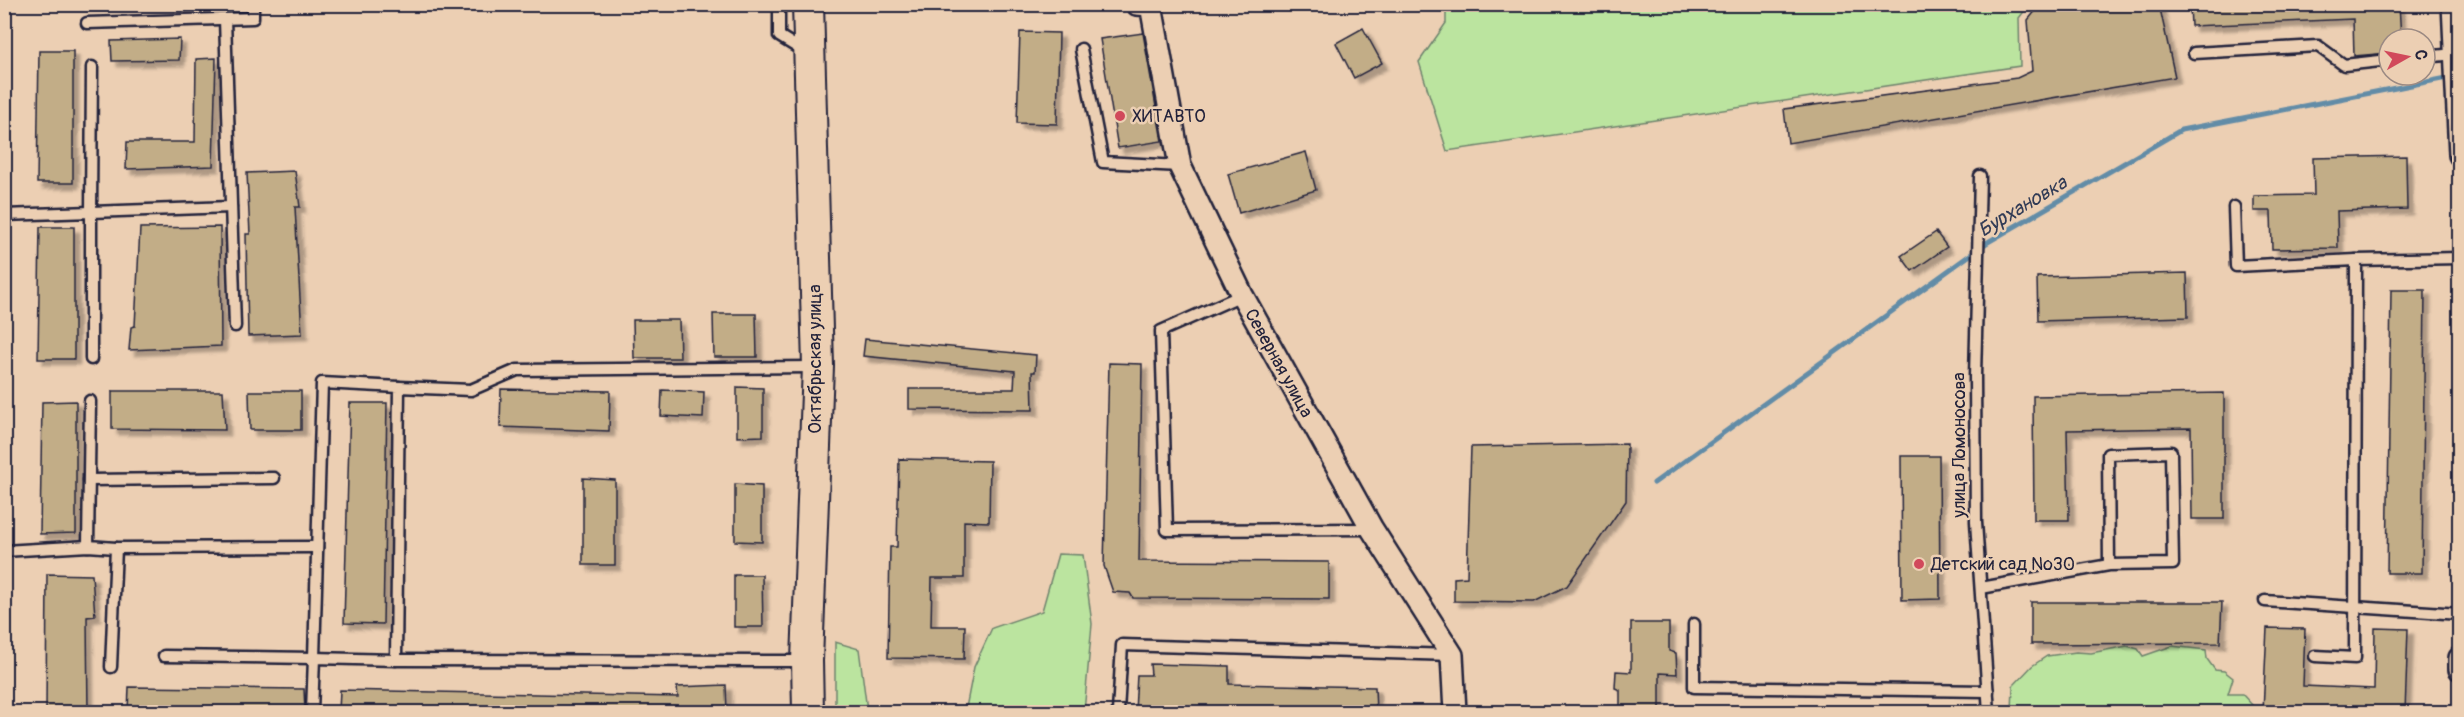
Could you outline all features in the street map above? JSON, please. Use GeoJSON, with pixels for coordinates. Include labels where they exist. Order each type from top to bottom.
{"type":"FeatureCollection","features":[{"type":"Feature","properties":{"kind":"main road","name":"Октябрьская улица"},"geometry":{"type":"LineString","coordinates":[[808,4],[818,366],[807,661],[808,712]]}},
{"type":"Feature","properties":{"kind":"street","name":"Северная улица"},"geometry":{"type":"LineString","coordinates":[[1137,4],[1151,5],[1180,166],[1242,295],[1372,529],[1452,655],[1455,712]]}},
{"type":"Feature","properties":{"kind":"street"},"geometry":{"type":"LineString","coordinates":[[2453,4],[2456,111],[2460,155]]}},
{"type":"Feature","properties":{"kind":"street"},"geometry":{"type":"LineString","coordinates":[[2460,658],[2460,669]]}},
{"type":"Feature","properties":{"kind":"lane"},"geometry":{"type":"LineString","coordinates":[[87,23],[253,18],[253,4]]}},
{"type":"Feature","properties":{"kind":"lane"},"geometry":{"type":"LineString","coordinates":[[778,4],[779,36],[810,55]]}},
{"type":"Feature","properties":{"kind":"lane"},"geometry":{"type":"LineString","coordinates":[[225,19],[234,326]]}},
{"type":"Feature","properties":{"kind":"lane"},"geometry":{"type":"LineString","coordinates":[[2194,53],[2318,46],[2344,65],[2377,61]]}},
{"type":"Feature","properties":{"kind":"lane"},"geometry":{"type":"LineString","coordinates":[[1081,49],[1103,162],[1180,166]]}},
{"type":"Feature","properties":{"kind":"lane"},"geometry":{"type":"LineString","coordinates":[[2437,57],[2455,58]]}},
{"type":"Feature","properties":{"kind":"lane"},"geometry":{"type":"LineString","coordinates":[[91,359],[92,67]]}},
{"type":"Feature","properties":{"kind":"lane","name":"улица Ломоносова"},"geometry":{"type":"LineString","coordinates":[[1980,176],[1975,377],[1976,522],[1989,712]]}},
{"type":"Feature","properties":{"kind":"lane"},"geometry":{"type":"LineString","coordinates":[[4,215],[231,207]]}},
{"type":"Feature","properties":{"kind":"lane"},"geometry":{"type":"LineString","coordinates":[[2234,207],[2236,266],[2460,258]]}},
{"type":"Feature","properties":{"kind":"lane"},"geometry":{"type":"LineString","coordinates":[[2315,656],[2355,658],[2356,260]]}},
{"type":"Feature","properties":{"kind":"lane"},"geometry":{"type":"LineString","coordinates":[[1242,295],[1161,331],[1167,530],[1372,529]]}},
{"type":"Feature","properties":{"kind":"lane"},"geometry":{"type":"LineString","coordinates":[[312,712],[322,383],[471,390],[517,370],[818,366]]}},
{"type":"Feature","properties":{"kind":"lane"},"geometry":{"type":"LineString","coordinates":[[396,660],[399,387]]}},
{"type":"Feature","properties":{"kind":"lane"},"geometry":{"type":"LineString","coordinates":[[88,546],[90,401]]}},
{"type":"Feature","properties":{"kind":"lane"},"geometry":{"type":"LineString","coordinates":[[1981,588],[2109,565],[2173,564],[2170,452],[2108,454],[2109,565]]}},
{"type":"Feature","properties":{"kind":"lane"},"geometry":{"type":"LineString","coordinates":[[89,480],[274,478]]}},
{"type":"Feature","properties":{"kind":"lane"},"geometry":{"type":"LineString","coordinates":[[4,551],[88,546],[116,548],[317,547]]}},
{"type":"Feature","properties":{"kind":"lane"},"geometry":{"type":"LineString","coordinates":[[111,667],[116,548]]}},
{"type":"Feature","properties":{"kind":"lane"},"geometry":{"type":"LineString","coordinates":[[2265,600],[2460,614]]}},
{"type":"Feature","properties":{"kind":"lane"},"geometry":{"type":"LineString","coordinates":[[1694,624],[1694,687],[1988,692]]}},
{"type":"Feature","properties":{"kind":"lane"},"geometry":{"type":"LineString","coordinates":[[1118,712],[1122,645],[1452,655]]}},
{"type":"Feature","properties":{"kind":"lane"},"geometry":{"type":"LineString","coordinates":[[164,656],[396,660],[807,661]]}},
{"type":"Feature","properties":{"kind":"green space"},"geometry":{"type":"Polygon","coordinates":[[[1446,4],[2029,5],[2019,18],[2020,66],[1447,151],[1419,62],[1446,23],[1446,4]]]}},
{"type":"Feature","properties":{"kind":"green space"},"geometry":{"type":"Polygon","coordinates":[[[1058,554],[1083,555],[1092,624],[1084,712],[835,712],[835,642],[859,649],[867,710],[966,708],[974,667],[992,628],[1042,611],[1058,554]]]}},
{"type":"Feature","properties":{"kind":"green space"},"geometry":{"type":"Polygon","coordinates":[[[2127,646],[2138,649],[2143,656],[2172,646],[2206,650],[2207,659],[2215,670],[2224,671],[2233,678],[2228,694],[2242,694],[2253,706],[2253,712],[2012,712],[2013,686],[2032,666],[2047,656],[2076,652],[2091,653],[2127,646]]]}},
{"type":"Feature","properties":{"kind":"building"},"geometry":{"type":"Polygon","coordinates":[[[2041,4],[2159,4],[2175,77],[1788,143],[1784,109],[2017,78],[2032,71],[2028,20],[2041,4]]]}},
{"type":"Feature","properties":{"kind":"building"},"geometry":{"type":"Polygon","coordinates":[[[2190,4],[2399,4],[2400,27],[2377,27],[2377,54],[2354,56],[2353,19],[2191,26],[2190,4]]]}},
{"type":"Feature","properties":{"kind":"building"},"geometry":{"type":"Polygon","coordinates":[[[1363,28],[1382,63],[1354,78],[1336,43],[1363,28]]]}},
{"type":"Feature","properties":{"kind":"building"},"geometry":{"type":"Polygon","coordinates":[[[1020,32],[1059,33],[1057,124],[1017,123],[1020,32]]]}},
{"type":"Feature","properties":{"kind":"building"},"geometry":{"type":"Polygon","coordinates":[[[1143,33],[1162,141],[1118,148],[1100,39],[1143,33]]]}},
{"type":"Feature","properties":{"kind":"building"},"geometry":{"type":"Polygon","coordinates":[[[180,39],[179,60],[112,61],[111,41],[180,39]]]}},
{"type":"Feature","properties":{"kind":"building"},"geometry":{"type":"Polygon","coordinates":[[[39,51],[73,51],[73,183],[37,183],[39,51]]]}},
{"type":"Feature","properties":{"kind":"building"},"geometry":{"type":"Polygon","coordinates":[[[216,58],[213,166],[126,169],[127,142],[195,142],[196,59],[216,58]]]}},
{"type":"Feature","properties":{"kind":"building"},"geometry":{"type":"Polygon","coordinates":[[[1306,152],[1316,190],[1239,213],[1228,174],[1306,152]]]}},
{"type":"Feature","properties":{"kind":"building"},"geometry":{"type":"Polygon","coordinates":[[[2406,156],[2407,209],[2337,211],[2338,248],[2272,249],[2271,211],[2254,211],[2254,196],[2314,195],[2313,158],[2406,156]]]}},
{"type":"Feature","properties":{"kind":"building"},"geometry":{"type":"Polygon","coordinates":[[[295,171],[300,207],[295,207],[302,334],[248,336],[246,234],[250,234],[247,173],[295,171]]]}},
{"type":"Feature","properties":{"kind":"building"},"geometry":{"type":"Polygon","coordinates":[[[40,227],[74,227],[74,359],[38,359],[40,227]]]}},
{"type":"Feature","properties":{"kind":"building"},"geometry":{"type":"Polygon","coordinates":[[[220,227],[221,346],[129,350],[131,327],[135,326],[140,228],[220,227]]]}},
{"type":"Feature","properties":{"kind":"building"},"geometry":{"type":"Polygon","coordinates":[[[1936,232],[1947,247],[1912,271],[1901,256],[1936,232]]]}},
{"type":"Feature","properties":{"kind":"building"},"geometry":{"type":"Polygon","coordinates":[[[2187,273],[2188,317],[2038,321],[2037,277],[2187,273]]]}},
{"type":"Feature","properties":{"kind":"building"},"geometry":{"type":"Polygon","coordinates":[[[2391,290],[2425,290],[2422,573],[2387,573],[2391,290]]]}},
{"type":"Feature","properties":{"kind":"building"},"geometry":{"type":"Polygon","coordinates":[[[713,314],[756,314],[757,357],[714,357],[713,314]]]}},
{"type":"Feature","properties":{"kind":"building"},"geometry":{"type":"Polygon","coordinates":[[[633,320],[679,320],[680,358],[634,358],[633,320]]]}},
{"type":"Feature","properties":{"kind":"building"},"geometry":{"type":"Polygon","coordinates":[[[865,339],[1036,355],[1035,372],[1032,372],[1033,410],[909,409],[909,389],[1014,389],[1015,371],[863,356],[865,339]]]}},
{"type":"Feature","properties":{"kind":"building"},"geometry":{"type":"Polygon","coordinates":[[[1109,363],[1142,364],[1139,561],[1329,562],[1329,599],[1133,598],[1130,593],[1113,592],[1104,566],[1109,363]]]}},
{"type":"Feature","properties":{"kind":"building"},"geometry":{"type":"Polygon","coordinates":[[[737,387],[763,388],[763,436],[737,437],[737,387]]]}},
{"type":"Feature","properties":{"kind":"building"},"geometry":{"type":"Polygon","coordinates":[[[501,389],[610,391],[609,431],[500,427],[501,389]]]}},
{"type":"Feature","properties":{"kind":"building"},"geometry":{"type":"Polygon","coordinates":[[[662,390],[704,392],[703,418],[661,416],[662,390]]]}},
{"type":"Feature","properties":{"kind":"building"},"geometry":{"type":"Polygon","coordinates":[[[112,391],[223,391],[225,430],[112,429],[112,391]]]}},
{"type":"Feature","properties":{"kind":"building"},"geometry":{"type":"Polygon","coordinates":[[[249,391],[301,391],[301,430],[250,430],[249,391]]]}},
{"type":"Feature","properties":{"kind":"building"},"geometry":{"type":"Polygon","coordinates":[[[2224,393],[2224,519],[2192,519],[2191,428],[2067,430],[2069,520],[2034,520],[2033,396],[2224,393]]]}},
{"type":"Feature","properties":{"kind":"building"},"geometry":{"type":"Polygon","coordinates":[[[76,401],[76,533],[40,534],[42,402],[76,401]]]}},
{"type":"Feature","properties":{"kind":"building"},"geometry":{"type":"Polygon","coordinates":[[[350,403],[387,403],[383,624],[344,623],[350,403]]]}},
{"type":"Feature","properties":{"kind":"building"},"geometry":{"type":"Polygon","coordinates":[[[1627,444],[1626,501],[1567,586],[1534,602],[1454,601],[1454,578],[1467,577],[1471,447],[1627,444]]]}},
{"type":"Feature","properties":{"kind":"building"},"geometry":{"type":"Polygon","coordinates":[[[1901,456],[1939,456],[1940,599],[1902,600],[1901,456]]]}},
{"type":"Feature","properties":{"kind":"building"},"geometry":{"type":"Polygon","coordinates":[[[899,459],[990,461],[989,522],[964,521],[964,578],[932,578],[931,626],[965,626],[964,659],[888,658],[890,547],[897,547],[899,459]]]}},
{"type":"Feature","properties":{"kind":"building"},"geometry":{"type":"Polygon","coordinates":[[[583,478],[615,480],[615,565],[583,565],[583,478]]]}},
{"type":"Feature","properties":{"kind":"building"},"geometry":{"type":"Polygon","coordinates":[[[735,484],[762,486],[762,542],[735,541],[735,484]]]}},
{"type":"Feature","properties":{"kind":"building"},"geometry":{"type":"Polygon","coordinates":[[[47,574],[92,575],[95,616],[87,617],[88,712],[46,712],[47,574]]]}},
{"type":"Feature","properties":{"kind":"building"},"geometry":{"type":"Polygon","coordinates":[[[734,575],[762,575],[763,627],[734,627],[734,575]]]}},
{"type":"Feature","properties":{"kind":"building"},"geometry":{"type":"Polygon","coordinates":[[[2031,602],[2222,602],[2220,643],[2031,644],[2031,602]]]}},
{"type":"Feature","properties":{"kind":"building"},"geometry":{"type":"Polygon","coordinates":[[[1631,623],[1669,623],[1669,651],[1676,653],[1677,674],[1660,673],[1660,712],[1620,712],[1620,690],[1615,688],[1616,671],[1631,672],[1631,623]]]}},
{"type":"Feature","properties":{"kind":"building"},"geometry":{"type":"Polygon","coordinates":[[[2267,628],[2305,629],[2303,686],[2374,689],[2375,628],[2408,629],[2405,712],[2263,711],[2267,628]]]}},
{"type":"Feature","properties":{"kind":"building"},"geometry":{"type":"Polygon","coordinates":[[[1150,664],[1229,666],[1229,684],[1375,687],[1376,712],[1135,712],[1137,675],[1151,675],[1150,664]]]}},
{"type":"Feature","properties":{"kind":"building"},"geometry":{"type":"Polygon","coordinates":[[[726,685],[727,712],[339,712],[340,690],[678,697],[677,687],[726,685]]]}},
{"type":"Feature","properties":{"kind":"building"},"geometry":{"type":"Polygon","coordinates":[[[129,687],[304,689],[305,712],[128,712],[129,687]]]}},
{"type":"Feature","properties":{"kind":"waterway","name":"Бурхановка"},"geometry":{"type":"LineString","coordinates":[[1654,483],[1988,242],[2181,130],[2452,77]]}},
{"type":"Feature","properties":{"kind":"place","name":"ХИТАВТО"},"geometry":{"type":"Point","coordinates":[1120,116]}},
{"type":"Feature","properties":{"kind":"place","name":"Детский сад №30"},"geometry":{"type":"Point","coordinates":[1919,564]}}]}
